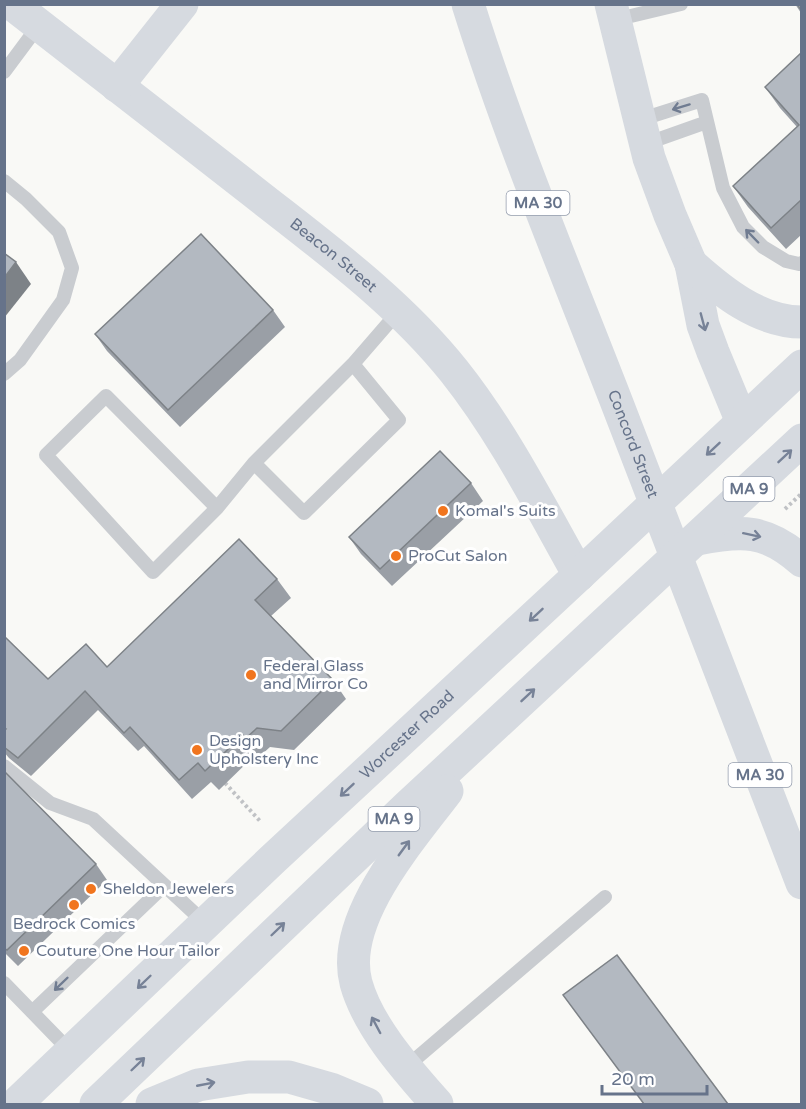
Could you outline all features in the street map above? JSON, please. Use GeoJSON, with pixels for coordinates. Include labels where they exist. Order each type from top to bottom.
{"type":"FeatureCollection","features":[{"type":"Feature","properties":{"kind":"main road","name":"Beacon Street"},"geometry":{"type":"LineString","coordinates":[[12,4],[340,260],[418,330],[453,370],[483,411],[511,455],[579,575]]}},
{"type":"Feature","properties":{"kind":"main road"},"geometry":{"type":"LineString","coordinates":[[117,86],[182,4]]}},
{"type":"Feature","properties":{"kind":"main road","name":"Concord Street"},"geometry":{"type":"LineString","coordinates":[[468,4],[515,142],[801,883]]}},
{"type":"Feature","properties":{"kind":"main road"},"geometry":{"type":"LineString","coordinates":[[612,12],[642,132],[670,215],[691,264],[704,325],[713,352],[742,422]]}},
{"type":"Feature","properties":{"kind":"main road"},"geometry":{"type":"LineString","coordinates":[[691,264],[718,288],[744,304],[768,316],[801,322]]}},
{"type":"Feature","properties":{"kind":"main road","name":"Worcester Road"},"geometry":{"type":"LineString","coordinates":[[16,1104],[205,923],[801,366]]}},
{"type":"Feature","properties":{"kind":"main road","name":"MA 9"},"geometry":{"type":"LineString","coordinates":[[96,1104],[501,719],[801,440]]}},
{"type":"Feature","properties":{"kind":"main road"},"geometry":{"type":"LineString","coordinates":[[696,539],[722,534],[745,533],[786,547],[801,561]]}},
{"type":"Feature","properties":{"kind":"main road"},"geometry":{"type":"LineString","coordinates":[[437,1104],[405,1068],[380,1034],[364,1004],[356,984],[353,962],[356,941],[363,917],[378,887],[400,853],[501,719]]}},
{"type":"Feature","properties":{"kind":"main road"},"geometry":{"type":"LineString","coordinates":[[152,1104],[198,1085],[248,1077],[289,1077],[331,1089],[367,1104]]}},
{"type":"Feature","properties":{"kind":"lane"},"geometry":{"type":"LineString","coordinates":[[612,12],[681,4]]}},
{"type":"Feature","properties":{"kind":"lane"},"geometry":{"type":"LineString","coordinates":[[4,72],[39,25]]}},
{"type":"Feature","properties":{"kind":"lane"},"geometry":{"type":"LineString","coordinates":[[642,132],[702,100],[723,188],[743,226],[763,247],[786,261],[801,263]]}},
{"type":"Feature","properties":{"kind":"lane"},"geometry":{"type":"LineString","coordinates":[[642,132],[708,122]]}},
{"type":"Feature","properties":{"kind":"lane"},"geometry":{"type":"LineString","coordinates":[[4,180],[59,232],[72,268],[63,300],[20,360],[4,374]]}},
{"type":"Feature","properties":{"kind":"lane"},"geometry":{"type":"LineString","coordinates":[[217,508],[106,396],[46,455],[153,572],[217,508],[254,464],[353,364],[399,312]]}},
{"type":"Feature","properties":{"kind":"lane"},"geometry":{"type":"LineString","coordinates":[[254,464],[304,513],[399,420],[353,364]]}},
{"type":"Feature","properties":{"kind":"lane"},"geometry":{"type":"LineString","coordinates":[[4,766],[50,802],[93,819],[205,923]]}},
{"type":"Feature","properties":{"kind":"lane"},"geometry":{"type":"LineString","coordinates":[[32,1012],[164,886]]}},
{"type":"Feature","properties":{"kind":"lane"},"geometry":{"type":"LineString","coordinates":[[405,1068],[605,897]]}},
{"type":"Feature","properties":{"kind":"lane"},"geometry":{"type":"LineString","coordinates":[[4,983],[71,1052]]}},
{"type":"Feature","properties":{"kind":"path"},"geometry":{"type":"LineString","coordinates":[[782,512],[801,494]]}},
{"type":"Feature","properties":{"kind":"path"},"geometry":{"type":"LineString","coordinates":[[225,783],[260,821]]}},
{"type":"Feature","properties":{"kind":"building"},"geometry":{"type":"Polygon","coordinates":[[[801,53],[801,200],[771,228],[733,186],[799,125],[765,87],[801,53]]]}},
{"type":"Feature","properties":{"kind":"building"},"geometry":{"type":"Polygon","coordinates":[[[201,234],[273,310],[168,410],[95,334],[201,234]]]}},
{"type":"Feature","properties":{"kind":"building"},"geometry":{"type":"Polygon","coordinates":[[[4,253],[16,262],[4,278],[4,253]]]}},
{"type":"Feature","properties":{"kind":"building"},"geometry":{"type":"Polygon","coordinates":[[[440,451],[471,483],[380,569],[349,537],[440,451]]]}},
{"type":"Feature","properties":{"kind":"building"},"geometry":{"type":"Polygon","coordinates":[[[239,539],[277,579],[255,600],[333,680],[281,731],[257,728],[246,738],[243,735],[205,771],[198,763],[179,780],[130,727],[124,733],[85,691],[18,758],[4,747],[6,729],[4,728],[4,636],[48,679],[86,644],[107,667],[239,539]]]}},
{"type":"Feature","properties":{"kind":"building"},"geometry":{"type":"Polygon","coordinates":[[[4,771],[96,864],[7,950],[4,948],[4,771]]]}},
{"type":"Feature","properties":{"kind":"building"},"geometry":{"type":"Polygon","coordinates":[[[617,955],[728,1104],[644,1104],[563,995],[617,955]]]}},
{"type":"Feature","properties":{"kind":"place","name":"Komal's Suits"},"geometry":{"type":"Point","coordinates":[443,511]}},
{"type":"Feature","properties":{"kind":"place","name":"ProCut Salon"},"geometry":{"type":"Point","coordinates":[396,556]}},
{"type":"Feature","properties":{"kind":"place","name":"Federal Glass and Mirror Co"},"geometry":{"type":"Point","coordinates":[251,675]}},
{"type":"Feature","properties":{"kind":"place","name":"Design Upholstery Inc"},"geometry":{"type":"Point","coordinates":[197,750]}},
{"type":"Feature","properties":{"kind":"place","name":"Sheldon Jewelers"},"geometry":{"type":"Point","coordinates":[91,889]}},
{"type":"Feature","properties":{"kind":"place","name":"Bedrock Comics"},"geometry":{"type":"Point","coordinates":[74,905]}},
{"type":"Feature","properties":{"kind":"place","name":"Couture One Hour Tailor"},"geometry":{"type":"Point","coordinates":[24,951]}}]}
